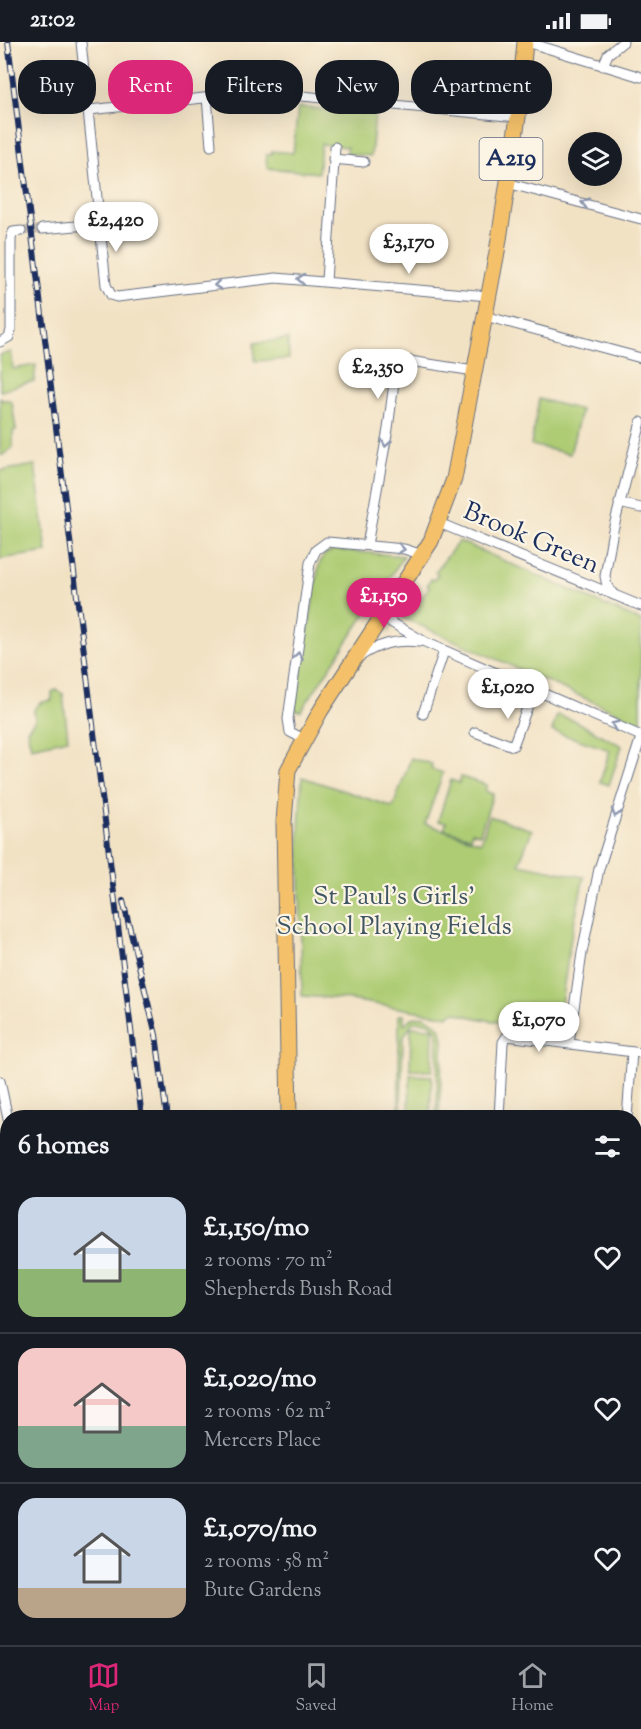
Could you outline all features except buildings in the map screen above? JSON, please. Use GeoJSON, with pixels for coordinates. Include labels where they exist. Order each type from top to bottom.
{"type":"FeatureCollection","features":[{"type":"Feature","properties":{"kind":"main road","name":"A219"},"geometry":{"type":"LineString","coordinates":[[289,1110],[284,797],[288,770],[353,660],[423,555],[439,523],[454,479],[489,296],[518,117],[526,42]]}},
{"type":"Feature","properties":{"kind":"street"},"geometry":{"type":"LineString","coordinates":[[81,42],[83,60]]}},
{"type":"Feature","properties":{"kind":"street"},"geometry":{"type":"LineString","coordinates":[[526,42],[641,77]]}},
{"type":"Feature","properties":{"kind":"street"},"geometry":{"type":"LineString","coordinates":[[603,66],[608,54],[623,42]]}},
{"type":"Feature","properties":{"kind":"street"},"geometry":{"type":"LineString","coordinates":[[303,96],[518,117]]}},
{"type":"Feature","properties":{"kind":"street"},"geometry":{"type":"LineString","coordinates":[[96,109],[205,97]]}},
{"type":"Feature","properties":{"kind":"street"},"geometry":{"type":"LineString","coordinates":[[89,114],[106,285],[109,293],[117,297],[276,278],[489,296]]}},
{"type":"Feature","properties":{"kind":"street"},"geometry":{"type":"LineString","coordinates":[[208,114],[211,146]]}},
{"type":"Feature","properties":{"kind":"street"},"geometry":{"type":"LineString","coordinates":[[326,281],[335,147]]}},
{"type":"Feature","properties":{"kind":"street"},"geometry":{"type":"LineString","coordinates":[[333,159],[364,162]]}},
{"type":"Feature","properties":{"kind":"street"},"geometry":{"type":"LineString","coordinates":[[507,183],[641,219]]}},
{"type":"Feature","properties":{"kind":"street"},"geometry":{"type":"LineString","coordinates":[[42,229],[99,224]]}},
{"type":"Feature","properties":{"kind":"street"},"geometry":{"type":"LineString","coordinates":[[0,342],[9,337],[11,330],[11,240],[14,232],[21,231]]}},
{"type":"Feature","properties":{"kind":"street"},"geometry":{"type":"LineString","coordinates":[[485,316],[641,358]]}},
{"type":"Feature","properties":{"kind":"street"},"geometry":{"type":"LineString","coordinates":[[368,545],[388,429],[397,359],[474,371]]}},
{"type":"Feature","properties":{"kind":"street"},"geometry":{"type":"LineString","coordinates":[[614,595],[607,585],[606,572],[620,503],[641,422]]}},
{"type":"Feature","properties":{"kind":"street"},"geometry":{"type":"LineString","coordinates":[[620,503],[641,508]]}},
{"type":"Feature","properties":{"kind":"street","name":"Brook Green"},"geometry":{"type":"LineString","coordinates":[[439,523],[641,606]]}},
{"type":"Feature","properties":{"kind":"street"},"geometry":{"type":"LineString","coordinates":[[304,740],[290,732],[288,719],[312,556],[321,545],[327,542],[404,549],[423,555]]}},
{"type":"Feature","properties":{"kind":"street"},"geometry":{"type":"LineString","coordinates":[[382,617],[444,651],[641,737],[599,868],[584,943],[569,1043]]}},
{"type":"Feature","properties":{"kind":"street"},"geometry":{"type":"LineString","coordinates":[[353,660],[374,647],[390,642],[425,642]]}},
{"type":"Feature","properties":{"kind":"street"},"geometry":{"type":"LineString","coordinates":[[423,714],[444,651]]}},
{"type":"Feature","properties":{"kind":"street"},"geometry":{"type":"LineString","coordinates":[[475,732],[513,746],[534,689]]}},
{"type":"Feature","properties":{"kind":"street"},"geometry":{"type":"LineString","coordinates":[[500,1110],[504,1039],[510,1035],[636,1052],[628,1110]]}},
{"type":"Feature","properties":{"kind":"street"},"geometry":{"type":"LineString","coordinates":[[0,1081],[6,1110]]}},
{"type":"Feature","properties":{"kind":"green space"},"geometry":{"type":"Polygon","coordinates":[[[303,108],[315,109],[315,114],[375,115],[371,156],[347,154],[347,147],[321,144],[318,173],[267,168],[266,155],[272,154],[272,151],[293,153],[297,114],[303,114],[303,108]]]}},
{"type":"Feature","properties":{"kind":"green space"},"geometry":{"type":"Polygon","coordinates":[[[288,339],[289,359],[255,361],[254,343],[288,339]]]}},
{"type":"Feature","properties":{"kind":"green space"},"geometry":{"type":"Polygon","coordinates":[[[11,352],[13,369],[36,365],[34,382],[0,391],[0,355],[11,352]]]}},
{"type":"Feature","properties":{"kind":"green space"},"geometry":{"type":"Polygon","coordinates":[[[0,396],[1,400],[9,400],[12,403],[16,430],[13,431],[13,447],[3,455],[0,455],[0,396]]]}},
{"type":"Feature","properties":{"kind":"green space"},"geometry":{"type":"Polygon","coordinates":[[[539,399],[581,410],[570,454],[531,445],[539,399]]]}},
{"type":"Feature","properties":{"kind":"green space"},"geometry":{"type":"Polygon","coordinates":[[[35,465],[47,552],[0,559],[0,471],[35,465]]]}},
{"type":"Feature","properties":{"kind":"green space"},"geometry":{"type":"Polygon","coordinates":[[[459,541],[641,621],[641,723],[403,618],[416,599],[420,601],[431,579],[434,580],[438,574],[435,572],[459,541]]]}},
{"type":"Feature","properties":{"kind":"green space"},"geometry":{"type":"Polygon","coordinates":[[[334,550],[404,556],[301,711],[294,710],[319,565],[324,555],[334,550]]]}},
{"type":"Feature","properties":{"kind":"green space"},"geometry":{"type":"Polygon","coordinates":[[[56,690],[63,694],[68,739],[31,747],[27,730],[35,720],[34,710],[40,703],[52,700],[52,692],[56,690]]]}},
{"type":"Feature","properties":{"kind":"green space"},"geometry":{"type":"Polygon","coordinates":[[[557,715],[573,720],[622,746],[609,785],[600,782],[610,750],[552,731],[557,715]]]}},
{"type":"Feature","properties":{"kind":"green space","name":"St Paul's Girls' School Playing Fields"},"geometry":{"type":"Polygon","coordinates":[[[411,758],[432,764],[431,769],[443,773],[425,824],[481,842],[489,816],[532,830],[519,864],[584,877],[571,937],[557,1031],[492,1021],[454,1012],[447,1016],[344,999],[302,996],[299,829],[302,777],[393,807],[411,758]]]}},
{"type":"Feature","properties":{"kind":"green space"},"geometry":{"type":"Polygon","coordinates":[[[461,777],[487,785],[485,791],[493,794],[480,834],[472,832],[470,837],[444,829],[446,823],[438,821],[451,780],[459,783],[461,777]]]}},
{"type":"Feature","properties":{"kind":"green space"},"geometry":{"type":"Polygon","coordinates":[[[399,1015],[404,1015],[404,1024],[412,1018],[424,1016],[440,1027],[443,1039],[439,1110],[436,1110],[438,1036],[432,1025],[421,1022],[412,1023],[403,1038],[402,1110],[399,1110],[399,1015]]]}},
{"type":"Feature","properties":{"kind":"green space"},"geometry":{"type":"Polygon","coordinates":[[[411,1027],[433,1028],[432,1071],[410,1070],[411,1027]]]}},
{"type":"Feature","properties":{"kind":"green space"},"geometry":{"type":"Polygon","coordinates":[[[410,1075],[432,1076],[430,1110],[409,1110],[410,1075]]]}},
{"type":"Feature","properties":{"kind":"tunnel"},"geometry":{"type":"LineString","coordinates":[[21,231],[42,229]]}},
{"type":"Feature","properties":{"kind":"railway"},"geometry":{"type":"LineString","coordinates":[[8,42],[141,1110]]}},
{"type":"Feature","properties":{"kind":"railway"},"geometry":{"type":"LineString","coordinates":[[123,901],[156,1035],[166,1110]]}}]}
